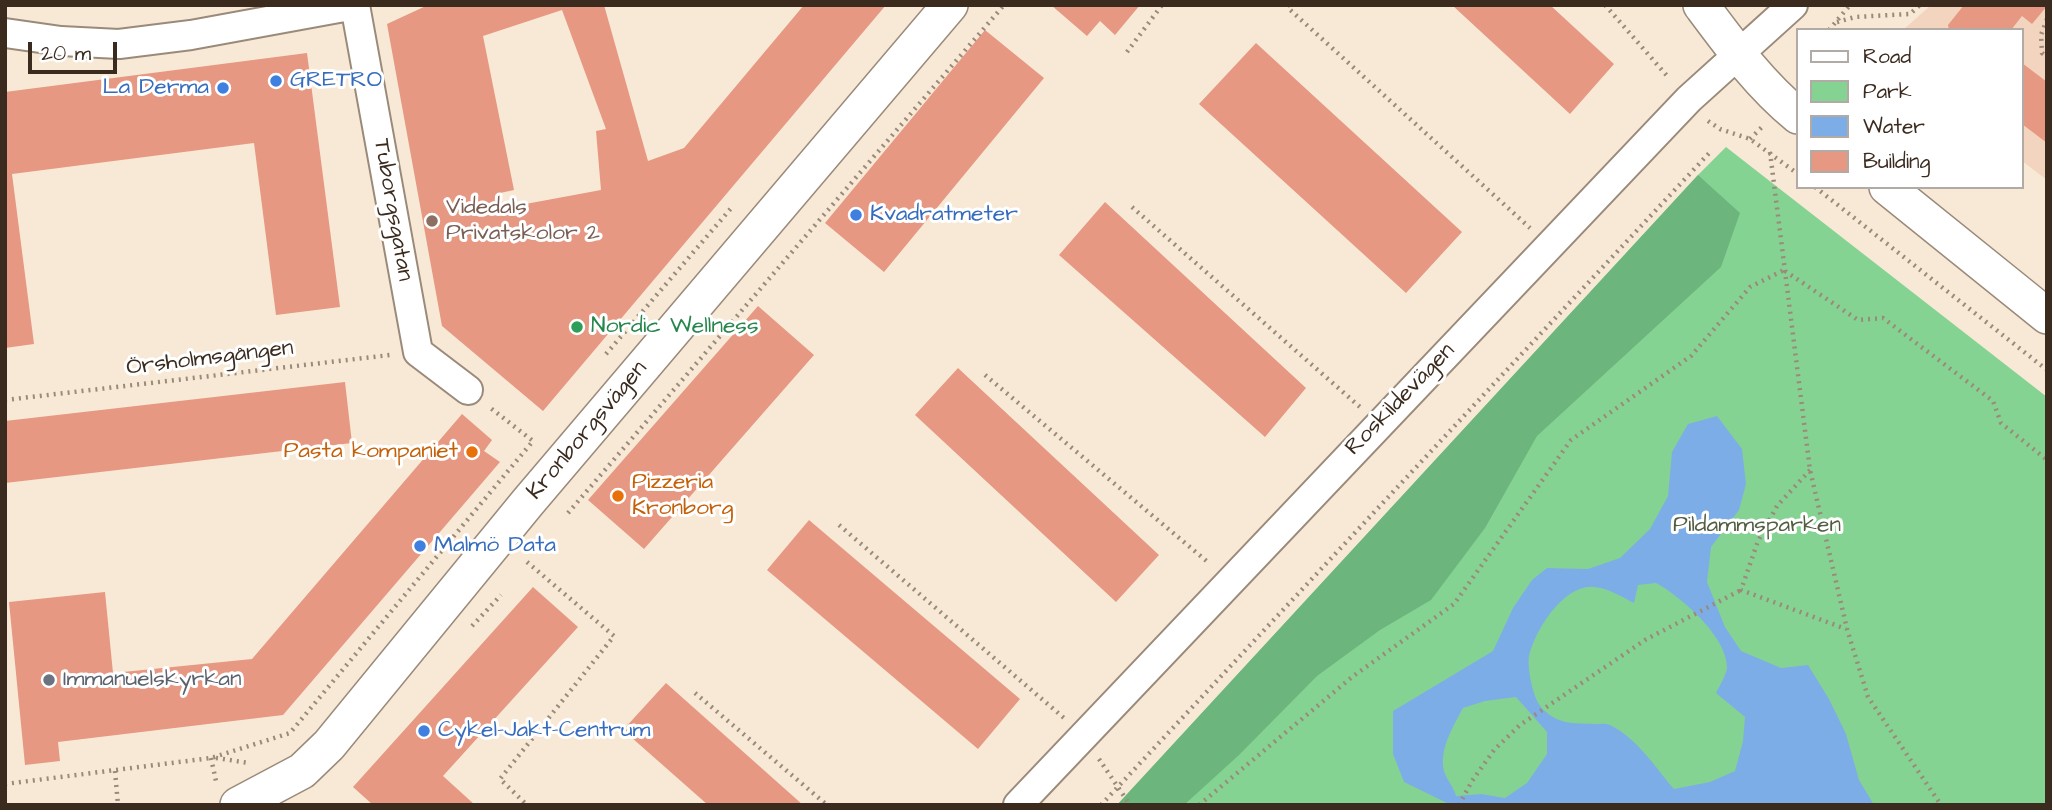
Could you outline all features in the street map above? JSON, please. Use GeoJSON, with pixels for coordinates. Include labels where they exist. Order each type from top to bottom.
{"type":"FeatureCollection","features":[{"type":"Feature","properties":{"kind":"street"},"geometry":{"type":"LineString","coordinates":[[5,33],[61,41],[119,44],[191,36],[355,5]]}},
{"type":"Feature","properties":{"kind":"street","name":"Tuborgsgatan"},"geometry":{"type":"LineString","coordinates":[[355,5],[418,352]]}},
{"type":"Feature","properties":{"kind":"street","name":"Kronborgsvägen"},"geometry":{"type":"LineString","coordinates":[[239,805],[302,771],[329,745],[528,502],[950,5]]}},
{"type":"Feature","properties":{"kind":"street"},"geometry":{"type":"LineString","coordinates":[[1701,5],[1737,54],[1783,104],[1797,115]]}},
{"type":"Feature","properties":{"kind":"street","name":"Roskildevägen"},"geometry":{"type":"LineString","coordinates":[[1018,805],[1689,99],[1793,5]]}},
{"type":"Feature","properties":{"kind":"street"},"geometry":{"type":"LineString","coordinates":[[1888,189],[2047,316]]}},
{"type":"Feature","properties":{"kind":"street"},"geometry":{"type":"LineString","coordinates":[[418,352],[468,390]]}},
{"type":"Feature","properties":{"kind":"path"},"geometry":{"type":"LineString","coordinates":[[568,513],[1004,5]]}},
{"type":"Feature","properties":{"kind":"path"},"geometry":{"type":"LineString","coordinates":[[1127,52],[1162,5]]}},
{"type":"Feature","properties":{"kind":"path"},"geometry":{"type":"LineString","coordinates":[[1288,5],[1287,7],[1548,245]]}},
{"type":"Feature","properties":{"kind":"path"},"geometry":{"type":"LineString","coordinates":[[1605,5],[1708,121],[1720,129],[1750,139],[1797,173]]}},
{"type":"Feature","properties":{"kind":"path"},"geometry":{"type":"LineString","coordinates":[[1831,28],[1850,5]]}},
{"type":"Feature","properties":{"kind":"path"},"geometry":{"type":"LineString","coordinates":[[1837,22],[1855,17],[1910,14],[1920,5]]}},
{"type":"Feature","properties":{"kind":"path"},"geometry":{"type":"LineString","coordinates":[[2047,19],[2041,35],[2042,53],[2047,57]]}},
{"type":"Feature","properties":{"kind":"path"},"geometry":{"type":"LineString","coordinates":[[1101,805],[1712,150]]}},
{"type":"Feature","properties":{"kind":"path"},"geometry":{"type":"LineString","coordinates":[[1770,152],[1810,470],[1847,629],[1868,697],[1941,805]]}},
{"type":"Feature","properties":{"kind":"path"},"geometry":{"type":"LineString","coordinates":[[1818,189],[2047,370]]}},
{"type":"Feature","properties":{"kind":"path"},"geometry":{"type":"LineString","coordinates":[[1132,207],[1379,423]]}},
{"type":"Feature","properties":{"kind":"path"},"geometry":{"type":"LineString","coordinates":[[1784,270],[1858,320],[1883,318],[1993,401],[2001,424],[2047,460]]}},
{"type":"Feature","properties":{"kind":"path"},"geometry":{"type":"LineString","coordinates":[[1199,805],[1352,677],[1454,604],[1571,440],[1692,356],[1750,287],[1784,270]]}},
{"type":"Feature","properties":{"kind":"path","name":"Örsholmsgången"},"geometry":{"type":"LineString","coordinates":[[5,400],[418,352]]}},
{"type":"Feature","properties":{"kind":"path"},"geometry":{"type":"LineString","coordinates":[[985,375],[1230,580]]}},
{"type":"Feature","properties":{"kind":"path"},"geometry":{"type":"LineString","coordinates":[[5,784],[211,758],[290,733],[533,441],[468,390]]}},
{"type":"Feature","properties":{"kind":"path"},"geometry":{"type":"LineString","coordinates":[[1459,805],[1494,750],[1520,725],[1645,640],[1741,590],[1758,541],[1777,506],[1810,470]]}},
{"type":"Feature","properties":{"kind":"path"},"geometry":{"type":"LineString","coordinates":[[839,525],[1083,735],[1130,805]]}},
{"type":"Feature","properties":{"kind":"path"},"geometry":{"type":"LineString","coordinates":[[527,562],[614,636],[500,779],[527,805]]}},
{"type":"Feature","properties":{"kind":"path"},"geometry":{"type":"LineString","coordinates":[[1741,590],[1847,629]]}},
{"type":"Feature","properties":{"kind":"path"},"geometry":{"type":"LineString","coordinates":[[695,693],[827,805]]}},
{"type":"Feature","properties":{"kind":"path"},"geometry":{"type":"LineString","coordinates":[[115,770],[118,805]]}},
{"type":"Feature","properties":{"kind":"shaded area"},"geometry":{"type":"Polygon","coordinates":[[[1931,5],[2047,5],[2047,180],[2024,163],[2024,28],[1905,28],[1931,5]]]}},
{"type":"Feature","properties":{"kind":"green space","name":"Pildammsparken"},"geometry":{"type":"Polygon","coordinates":[[[1726,147],[2047,397],[2047,805],[1117,805],[1698,175],[1726,147]]]}},
{"type":"Feature","properties":{"kind":"green space"},"geometry":{"type":"Polygon","coordinates":[[[1698,175],[1740,213],[1721,267],[1537,436],[1485,528],[1431,600],[1380,630],[1317,676],[1239,755],[1184,805],[1117,805],[1698,175]]]}},
{"type":"Feature","properties":{"kind":"water"},"geometry":{"type":"Polygon","coordinates":[[[1717,416],[1742,449],[1746,484],[1739,510],[1711,547],[1707,582],[1725,627],[1741,651],[1781,668],[1808,665],[1846,734],[1859,780],[1874,805],[1451,805],[1404,782],[1393,754],[1393,711],[1493,651],[1513,608],[1532,580],[1547,568],[1588,569],[1620,558],[1650,529],[1668,496],[1672,452],[1688,424],[1717,416]],[[1656,583],[1638,585],[1634,603],[1615,593],[1594,587],[1572,593],[1552,611],[1537,634],[1529,656],[1529,668],[1535,697],[1547,713],[1566,722],[1610,725],[1629,738],[1645,754],[1674,789],[1710,782],[1735,771],[1743,741],[1745,717],[1716,693],[1727,668],[1720,643],[1689,607],[1656,583]],[[1516,697],[1485,701],[1463,708],[1443,755],[1444,771],[1456,796],[1481,794],[1505,798],[1527,783],[1547,754],[1547,732],[1516,697]]]}},
{"type":"Feature","properties":{"kind":"building"},"geometry":{"type":"Polygon","coordinates":[[[428,5],[604,5],[648,161],[684,148],[804,5],[886,5],[543,411],[442,326],[387,24],[428,5]],[[562,10],[483,36],[514,190],[500,193],[504,208],[601,190],[596,131],[606,129],[562,10]]]}},
{"type":"Feature","properties":{"kind":"building"},"geometry":{"type":"Polygon","coordinates":[[[1051,5],[1140,5],[1115,35],[1100,21],[1087,36],[1051,5]]]}},
{"type":"Feature","properties":{"kind":"building"},"geometry":{"type":"Polygon","coordinates":[[[1452,5],[1550,5],[1614,64],[1570,114],[1452,5]]]}},
{"type":"Feature","properties":{"kind":"building"},"geometry":{"type":"Polygon","coordinates":[[[1964,5],[2047,5],[2032,24],[2022,16],[2013,28],[1949,28],[1948,25],[1964,5]]]}},
{"type":"Feature","properties":{"kind":"building"},"geometry":{"type":"Polygon","coordinates":[[[985,30],[1044,78],[884,272],[825,223],[985,30]]]}},
{"type":"Feature","properties":{"kind":"building"},"geometry":{"type":"Polygon","coordinates":[[[1256,43],[1462,232],[1406,293],[1199,104],[1256,43]]]}},
{"type":"Feature","properties":{"kind":"building"},"geometry":{"type":"Polygon","coordinates":[[[307,53],[340,307],[276,315],[254,143],[12,174],[34,344],[5,348],[5,92],[307,53]]]}},
{"type":"Feature","properties":{"kind":"building"},"geometry":{"type":"Polygon","coordinates":[[[2024,65],[2047,82],[2047,143],[2024,126],[2024,65]]]}},
{"type":"Feature","properties":{"kind":"building"},"geometry":{"type":"Polygon","coordinates":[[[1105,202],[1306,388],[1265,437],[1059,255],[1105,202]]]}},
{"type":"Feature","properties":{"kind":"building"},"geometry":{"type":"Polygon","coordinates":[[[758,306],[814,355],[644,549],[588,500],[758,306]]]}},
{"type":"Feature","properties":{"kind":"building"},"geometry":{"type":"Polygon","coordinates":[[[958,368],[1159,555],[1116,602],[915,415],[958,368]]]}},
{"type":"Feature","properties":{"kind":"building"},"geometry":{"type":"Polygon","coordinates":[[[345,382],[352,443],[5,483],[5,421],[345,382]]]}},
{"type":"Feature","properties":{"kind":"building"},"geometry":{"type":"Polygon","coordinates":[[[462,414],[492,440],[484,451],[500,462],[283,715],[58,742],[60,761],[25,765],[9,602],[105,592],[113,673],[252,659],[462,414]]]}},
{"type":"Feature","properties":{"kind":"building"},"geometry":{"type":"Polygon","coordinates":[[[809,520],[1020,699],[978,749],[767,570],[809,520]]]}},
{"type":"Feature","properties":{"kind":"building"},"geometry":{"type":"Polygon","coordinates":[[[533,587],[578,627],[443,776],[475,805],[373,805],[353,787],[533,587]]]}},
{"type":"Feature","properties":{"kind":"building"},"geometry":{"type":"Polygon","coordinates":[[[666,683],[803,805],[708,805],[623,730],[666,683]]]}},
{"type":"Feature","properties":{"kind":"place","name":"GRETRO"},"geometry":{"type":"Point","coordinates":[276,81]}},
{"type":"Feature","properties":{"kind":"place","name":"La Derma"},"geometry":{"type":"Point","coordinates":[223,88]}},
{"type":"Feature","properties":{"kind":"place","name":"Kvadratmeter"},"geometry":{"type":"Point","coordinates":[856,215]}},
{"type":"Feature","properties":{"kind":"place","name":"Videdals Privatskolor 2"},"geometry":{"type":"Point","coordinates":[432,221]}},
{"type":"Feature","properties":{"kind":"place","name":"Nordic Wellness"},"geometry":{"type":"Point","coordinates":[577,327]}},
{"type":"Feature","properties":{"kind":"place","name":"Pasta kompaniet"},"geometry":{"type":"Point","coordinates":[472,452]}},
{"type":"Feature","properties":{"kind":"place","name":"Pizzeria Kronborg"},"geometry":{"type":"Point","coordinates":[618,496]}},
{"type":"Feature","properties":{"kind":"place","name":"Malmö Data"},"geometry":{"type":"Point","coordinates":[420,546]}},
{"type":"Feature","properties":{"kind":"place","name":"Immanuelskyrkan"},"geometry":{"type":"Point","coordinates":[49,680]}},
{"type":"Feature","properties":{"kind":"place","name":"Cykel-Jakt-Centrum"},"geometry":{"type":"Point","coordinates":[424,731]}}]}
